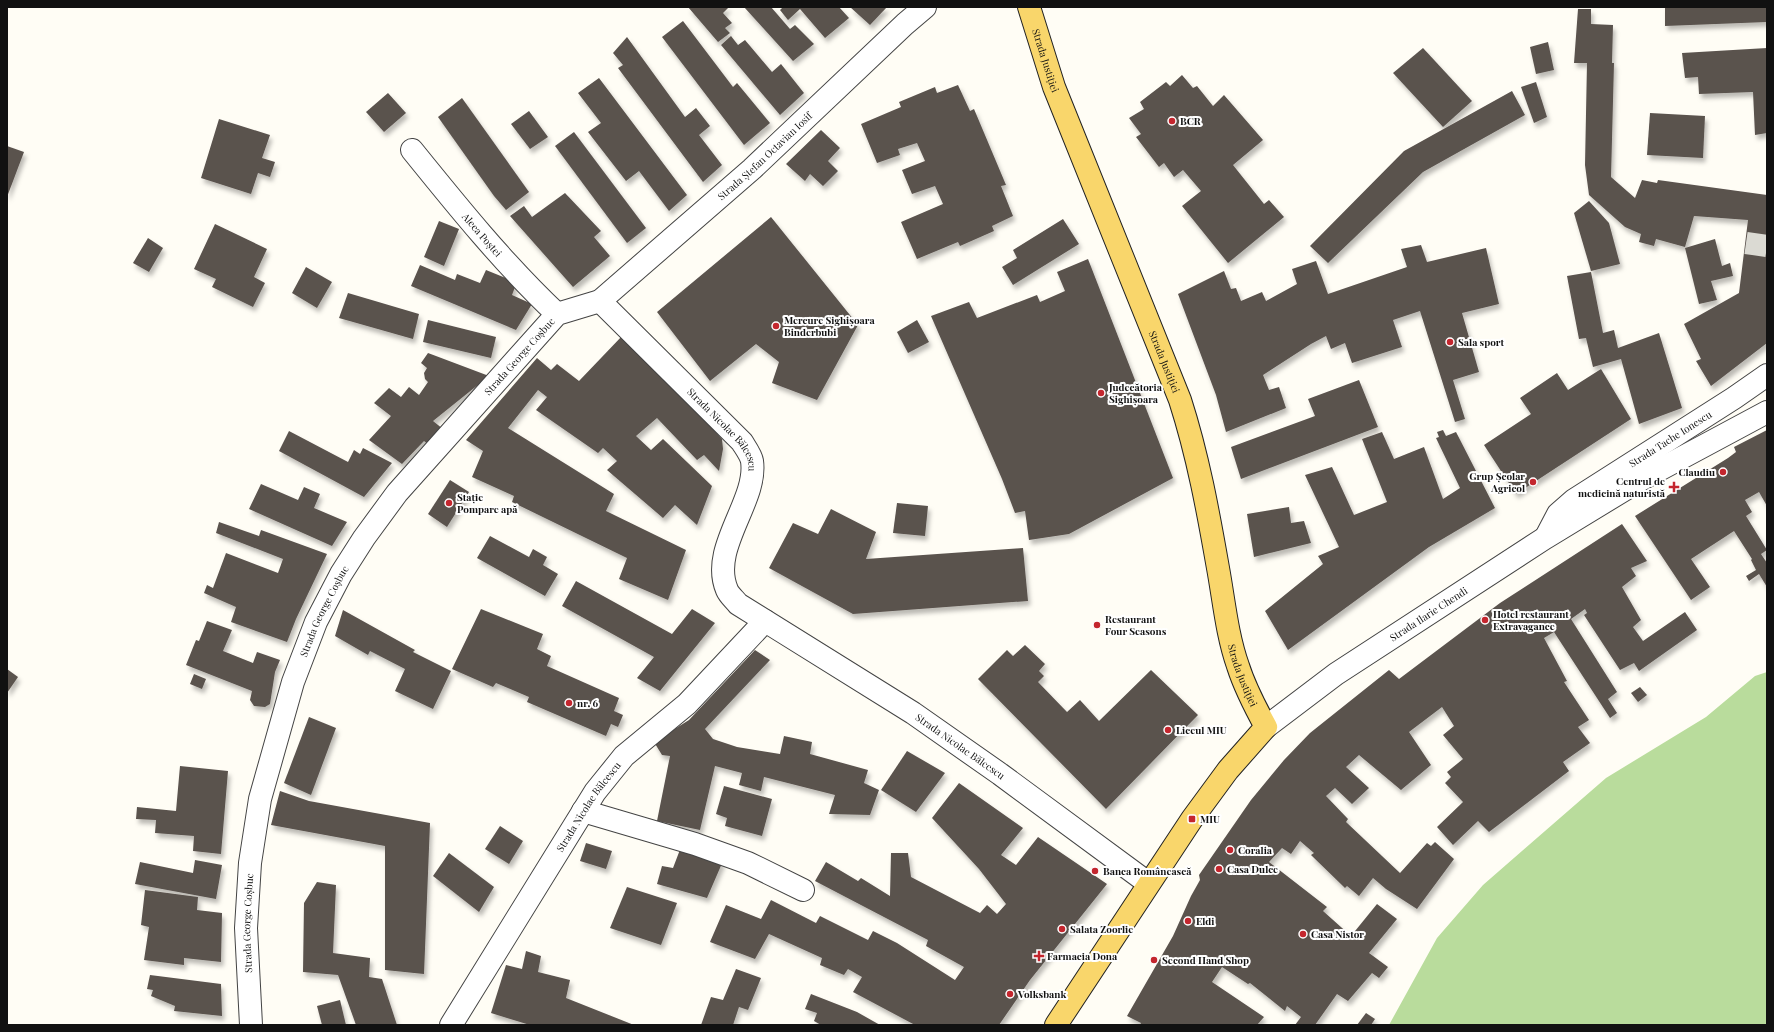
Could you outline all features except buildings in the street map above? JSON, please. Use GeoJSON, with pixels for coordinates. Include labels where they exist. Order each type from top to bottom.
{"type":"FeatureCollection","features":[{"type":"Feature","properties":{"kind":"main road","name":"Strada Justiției"},"geometry":{"type":"LineString","coordinates":[[1029,7],[1054,87],[1180,400],[1192,437],[1204,484],[1230,638],[1237,665],[1246,689],[1266,727]]}},
{"type":"Feature","properties":{"kind":"main road","name":"Strada Ilarie Chendi"},"geometry":{"type":"LineString","coordinates":[[1056,1025],[1148,883],[1228,770],[1266,727]]}},
{"type":"Feature","properties":{"kind":"street","name":"Strada Ștefan Octavian Iosif"},"geometry":{"type":"LineString","coordinates":[[600,301],[752,169],[899,29],[925,7]]}},
{"type":"Feature","properties":{"kind":"street","name":"Aleea Poștei"},"geometry":{"type":"LineString","coordinates":[[412,150],[492,247],[528,286],[557,314]]}},
{"type":"Feature","properties":{"kind":"street","name":"Strada George Coșbuc"},"geometry":{"type":"LineString","coordinates":[[251,1025],[246,928],[251,856],[260,799],[293,682],[316,622],[340,574],[397,493],[557,314],[600,301]]}},
{"type":"Feature","properties":{"kind":"street","name":"Strada Nicolae Bălcescu"},"geometry":{"type":"LineString","coordinates":[[600,301],[742,442],[752,460],[751,480],[724,556],[723,573],[727,591],[738,604],[913,713],[1000,774],[1148,883]]}},
{"type":"Feature","properties":{"kind":"street","name":"Strada Tache Ionescu"},"geometry":{"type":"LineString","coordinates":[[1545,538],[1558,514],[1574,500],[1767,376]]}},
{"type":"Feature","properties":{"kind":"street","name":"Strada Ilarie Chendi"},"geometry":{"type":"LineString","coordinates":[[1266,727],[1336,674],[1545,538],[1642,479],[1767,412]]}},
{"type":"Feature","properties":{"kind":"street","name":"Strada Nicolae Bălcescu"},"geometry":{"type":"LineString","coordinates":[[451,1025],[595,792],[624,756],[687,704],[765,621]]}},
{"type":"Feature","properties":{"kind":"street"},"geometry":{"type":"LineString","coordinates":[[583,811],[695,844],[748,863],[802,890]]}},
{"type":"Feature","properties":{"kind":"green space"},"geometry":{"type":"Polygon","coordinates":[[[1767,672],[1767,1025],[1389,1025],[1437,938],[1483,885],[1606,778],[1706,717],[1755,676],[1767,672]]]}},
{"type":"Feature","properties":{"kind":"tunnel"},"geometry":{"type":"LineString","coordinates":[[1746,243],[1767,246]]}},
{"type":"Feature","properties":{"kind":"place","name":"BCR"},"geometry":{"type":"Point","coordinates":[1172,121]}},
{"type":"Feature","properties":{"kind":"place","name":"Mercure Sighișoara Binderbubi"},"geometry":{"type":"Point","coordinates":[776,326]}},
{"type":"Feature","properties":{"kind":"place","name":"Sala sport"},"geometry":{"type":"Point","coordinates":[1450,342]}},
{"type":"Feature","properties":{"kind":"place","name":"Judecătoria Sighișoara"},"geometry":{"type":"Point","coordinates":[1101,393]}},
{"type":"Feature","properties":{"kind":"place","name":"Claudiu"},"geometry":{"type":"Point","coordinates":[1723,472]}},
{"type":"Feature","properties":{"kind":"place","name":"Grup Școlar Agricol"},"geometry":{"type":"Point","coordinates":[1533,482]}},
{"type":"Feature","properties":{"kind":"place","name":"Centrul de medicină naturistă"},"geometry":{"type":"Point","coordinates":[1674,487]}},
{"type":"Feature","properties":{"kind":"place","name":"Stație Pompare apă"},"geometry":{"type":"Point","coordinates":[449,503]}},
{"type":"Feature","properties":{"kind":"place","name":"Hotel restaurant Extravagance"},"geometry":{"type":"Point","coordinates":[1485,620]}},
{"type":"Feature","properties":{"kind":"place","name":"Restaurant Four Seasons"},"geometry":{"type":"Point","coordinates":[1097,625]}},
{"type":"Feature","properties":{"kind":"place","name":"nr. 6"},"geometry":{"type":"Point","coordinates":[569,703]}},
{"type":"Feature","properties":{"kind":"place","name":"Liceul MIU"},"geometry":{"type":"Point","coordinates":[1168,730]}},
{"type":"Feature","properties":{"kind":"place","name":"MIU"},"geometry":{"type":"Point","coordinates":[1192,819]}},
{"type":"Feature","properties":{"kind":"place","name":"Coralia"},"geometry":{"type":"Point","coordinates":[1230,850]}},
{"type":"Feature","properties":{"kind":"place","name":"Casa Dulce"},"geometry":{"type":"Point","coordinates":[1219,869]}},
{"type":"Feature","properties":{"kind":"place","name":"Banca Românească"},"geometry":{"type":"Point","coordinates":[1095,871]}},
{"type":"Feature","properties":{"kind":"place","name":"Eldi"},"geometry":{"type":"Point","coordinates":[1188,921]}},
{"type":"Feature","properties":{"kind":"place","name":"Salata Zoorlie"},"geometry":{"type":"Point","coordinates":[1062,929]}},
{"type":"Feature","properties":{"kind":"place","name":"Casa Nistor"},"geometry":{"type":"Point","coordinates":[1303,934]}},
{"type":"Feature","properties":{"kind":"place","name":"Farmacia Dona"},"geometry":{"type":"Point","coordinates":[1039,956]}},
{"type":"Feature","properties":{"kind":"place","name":"Second Hand Shop"},"geometry":{"type":"Point","coordinates":[1154,960]}},
{"type":"Feature","properties":{"kind":"place","name":"Volksbank"},"geometry":{"type":"Point","coordinates":[1010,994]}}]}
